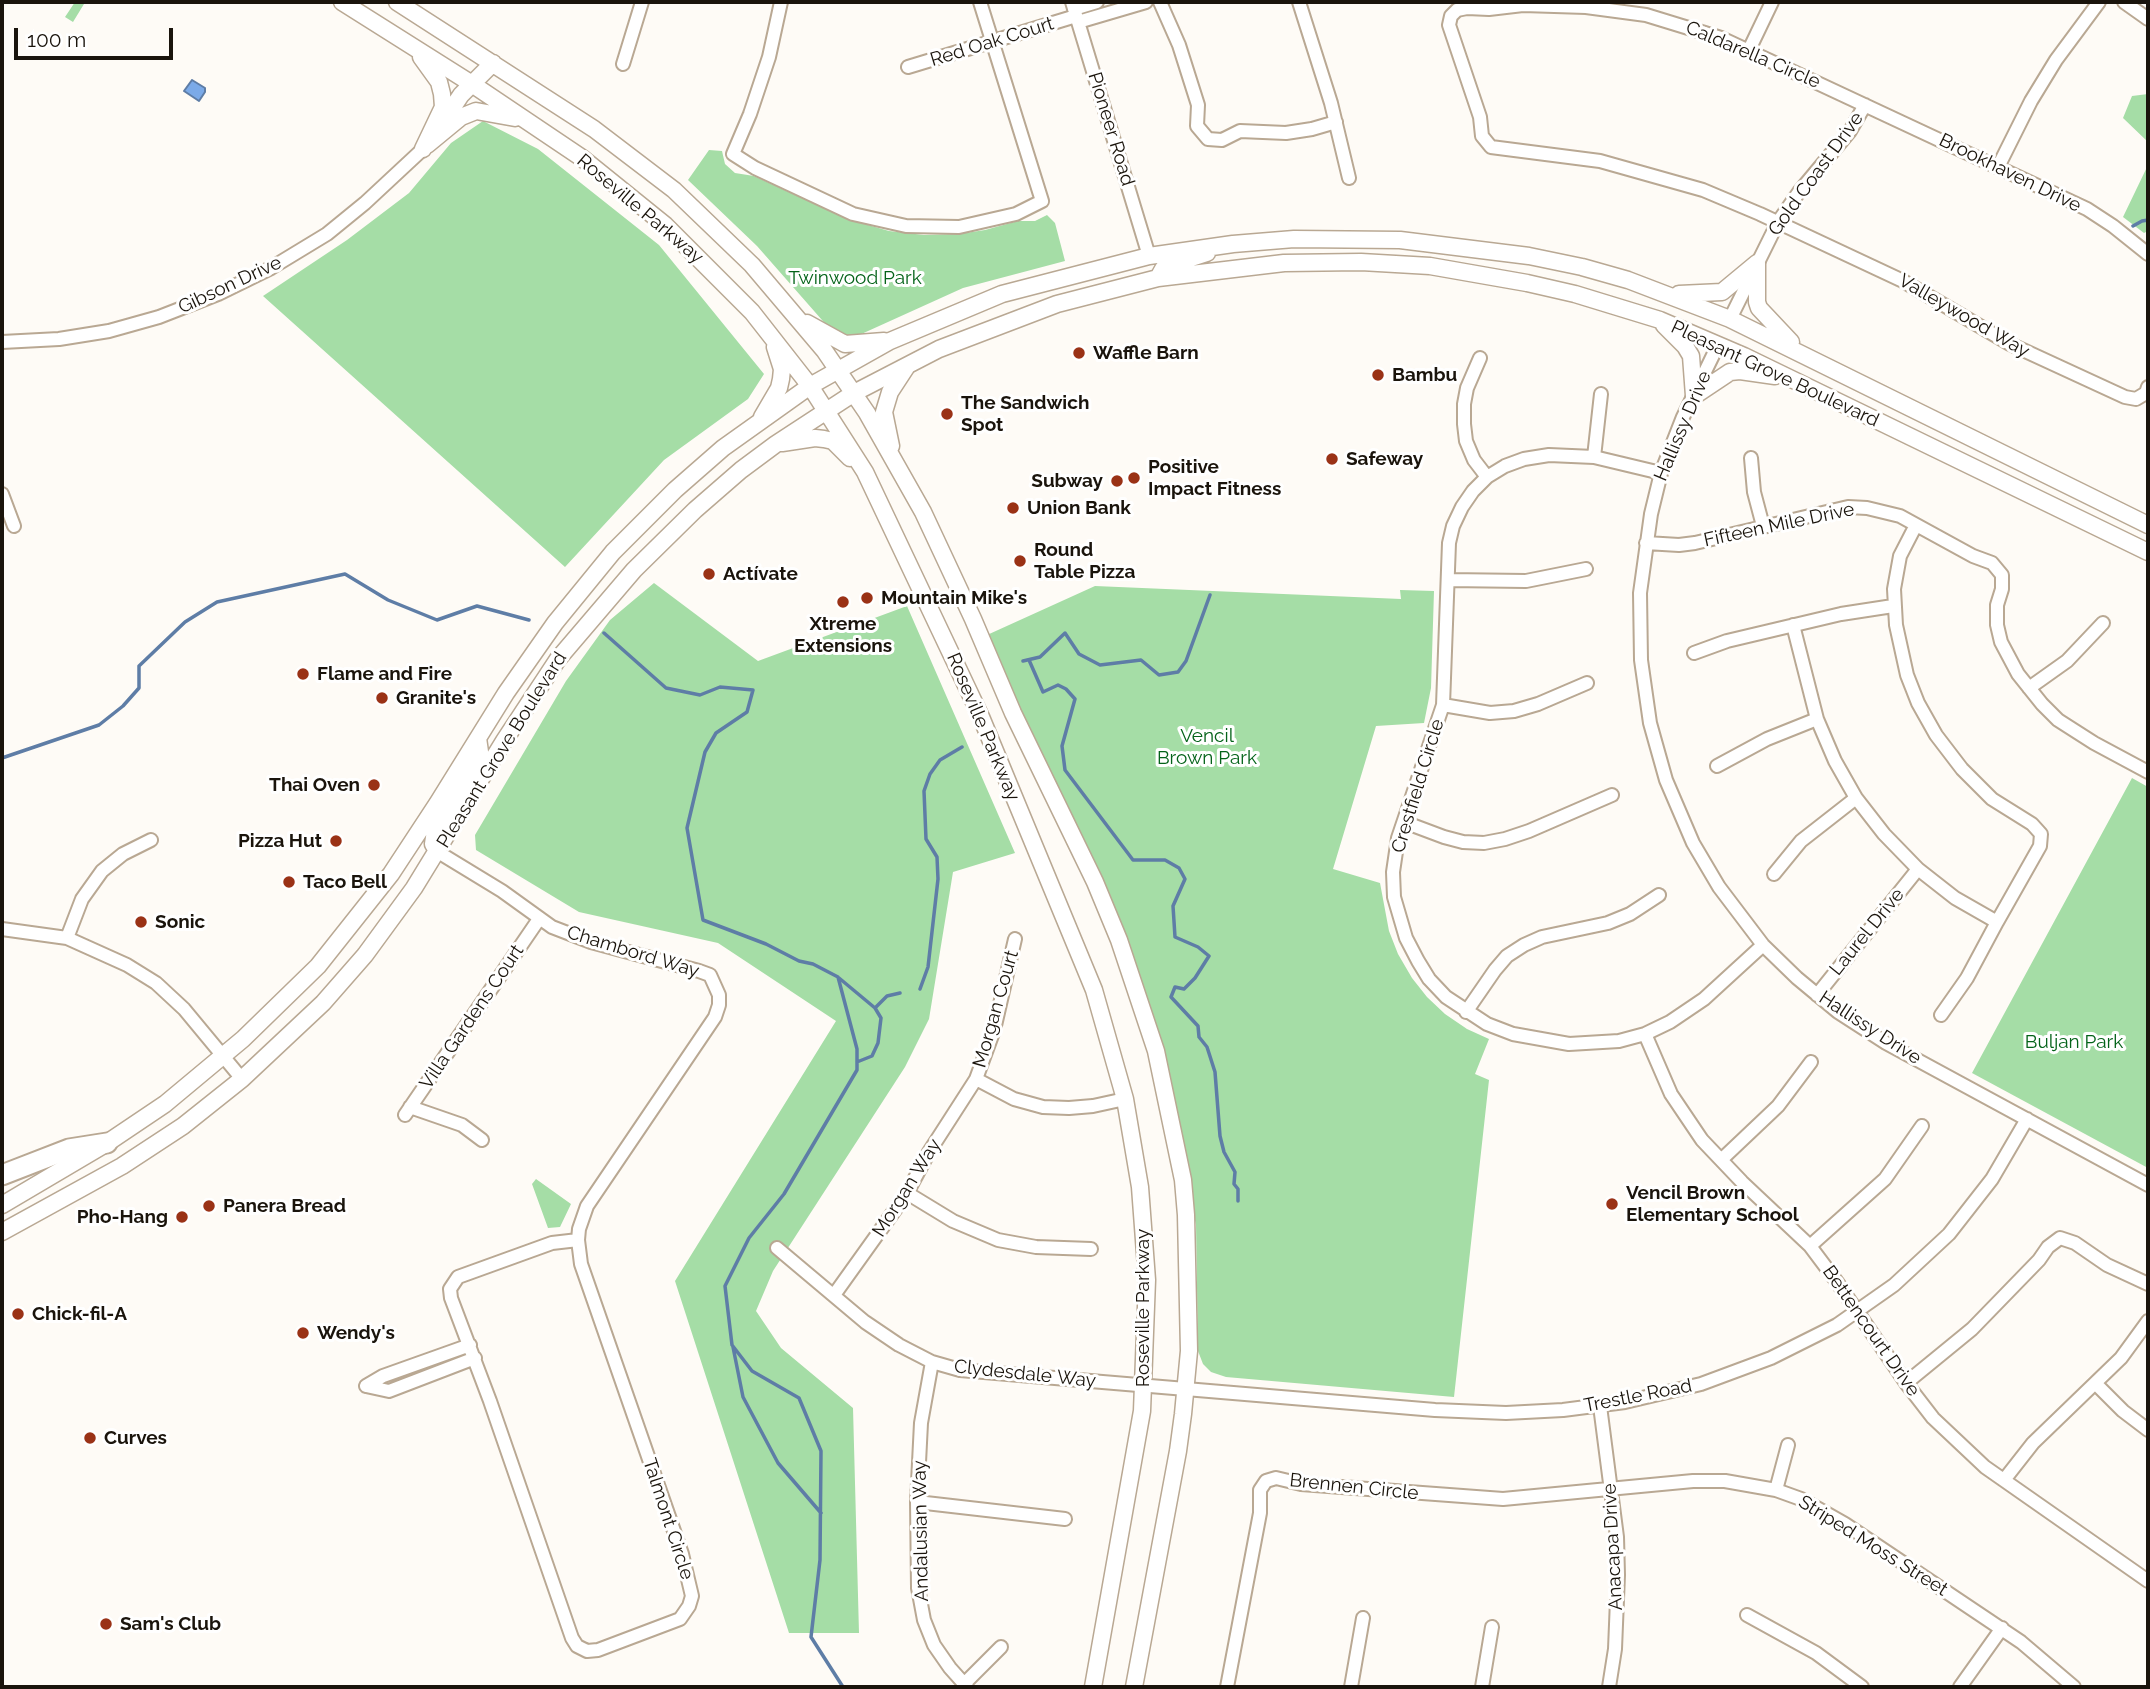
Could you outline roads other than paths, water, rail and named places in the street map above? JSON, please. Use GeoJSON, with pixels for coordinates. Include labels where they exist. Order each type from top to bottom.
{"type":"FeatureCollection","features":[{"type":"Feature","properties":{"kind":"highway"},"geometry":{"type":"LineString","coordinates":[[2,1175],[69,1149],[107,1143]]}},
{"type":"Feature","properties":{"kind":"main road","name":"Roseville Parkway"},"geometry":{"type":"LineString","coordinates":[[342,2],[582,158],[665,225],[730,288],[810,386],[865,472],[975,705],[1094,990],[1125,1099],[1136,1156],[1146,1251],[1144,1385],[1137,1446],[1093,1687]]}},
{"type":"Feature","properties":{"kind":"main road","name":"Roseville Parkway"},"geometry":{"type":"LineString","coordinates":[[397,2],[602,134],[674,190],[752,265],[798,318],[854,393],[932,531],[1013,713],[1095,882],[1119,940],[1146,1018],[1165,1088],[1183,1181],[1189,1351],[1178,1451],[1134,1687]]}},
{"type":"Feature","properties":{"kind":"main road"},"geometry":{"type":"LineString","coordinates":[[413,48],[439,82],[443,94],[443,107],[423,149]]}},
{"type":"Feature","properties":{"kind":"main road"},"geometry":{"type":"LineString","coordinates":[[423,149],[472,84],[493,63]]}},
{"type":"Feature","properties":{"kind":"main road"},"geometry":{"type":"LineString","coordinates":[[423,149],[461,117],[476,111],[522,119]]}},
{"type":"Feature","properties":{"kind":"main road","name":"Pleasant Grove Boulevard"},"geometry":{"type":"LineString","coordinates":[[2,1205],[107,1143],[164,1104],[224,1056],[284,1002],[342,938],[410,847],[522,669],[596,572],[675,489],[723,448],[810,386],[890,341],[1002,294],[1149,256],[1233,244],[1330,238],[1432,243],[1522,255],[1582,267],[1669,294],[1730,318],[2148,525]]}},
{"type":"Feature","properties":{"kind":"main road"},"geometry":{"type":"LineString","coordinates":[[1158,278],[1164,269],[1173,264],[1233,244]]}},
{"type":"Feature","properties":{"kind":"main road","name":"Pleasant Grove Boulevard"},"geometry":{"type":"LineString","coordinates":[[2,1232],[122,1166],[183,1126],[243,1079],[306,1021],[340,984],[392,919],[438,852],[534,693],[558,659],[599,608],[695,510],[776,444],[854,393],[964,339],[1057,304],[1106,289],[1158,278],[1284,263],[1361,262],[1430,266],[1527,283],[1575,294],[1660,320],[1718,345],[2148,552]]}},
{"type":"Feature","properties":{"kind":"main road"},"geometry":{"type":"LineString","coordinates":[[1669,294],[1722,292],[1757,263]]}},
{"type":"Feature","properties":{"kind":"main road"},"geometry":{"type":"LineString","coordinates":[[1757,263],[1759,308],[1802,353]]}},
{"type":"Feature","properties":{"kind":"main road"},"geometry":{"type":"LineString","coordinates":[[798,318],[845,344],[890,341]]}},
{"type":"Feature","properties":{"kind":"main road"},"geometry":{"type":"LineString","coordinates":[[1718,345],[1730,318]]}},
{"type":"Feature","properties":{"kind":"main road"},"geometry":{"type":"LineString","coordinates":[[1660,320],[1691,356],[1694,396],[1730,372],[1791,378]]}},
{"type":"Feature","properties":{"kind":"main road"},"geometry":{"type":"LineString","coordinates":[[760,420],[779,388],[781,379],[782,369],[773,338]]}},
{"type":"Feature","properties":{"kind":"main road"},"geometry":{"type":"LineString","coordinates":[[893,458],[884,412],[890,392],[907,365]]}},
{"type":"Feature","properties":{"kind":"main road"},"geometry":{"type":"LineString","coordinates":[[776,444],[815,438],[832,442],[865,472]]}},
{"type":"Feature","properties":{"kind":"main road"},"geometry":{"type":"LineString","coordinates":[[438,852],[433,844],[435,831],[479,759],[478,738]]}},
{"type":"Feature","properties":{"kind":"street"},"geometry":{"type":"LineString","coordinates":[[623,64],[642,2]]}},
{"type":"Feature","properties":{"kind":"street"},"geometry":{"type":"LineString","coordinates":[[781,2],[765,68],[733,154],[755,168],[853,214],[906,226],[959,227],[1016,214],[1042,201],[980,2]]}},
{"type":"Feature","properties":{"kind":"street"},"geometry":{"type":"LineString","coordinates":[[1075,12],[1097,2]]}},
{"type":"Feature","properties":{"kind":"street"},"geometry":{"type":"LineString","coordinates":[[1075,12],[1146,2]]}},
{"type":"Feature","properties":{"kind":"street"},"geometry":{"type":"LineString","coordinates":[[1160,2],[1179,45],[1198,105],[1197,127],[1208,139],[1222,141],[1240,131],[1286,133],[1336,122]]}},
{"type":"Feature","properties":{"kind":"street"},"geometry":{"type":"LineString","coordinates":[[1299,2],[1336,122],[1349,178]]}},
{"type":"Feature","properties":{"kind":"street"},"geometry":{"type":"LineString","coordinates":[[1749,50],[1772,2]]}},
{"type":"Feature","properties":{"kind":"street"},"geometry":{"type":"LineString","coordinates":[[1998,167],[2031,101],[2056,60],[2099,2]]}},
{"type":"Feature","properties":{"kind":"street"},"geometry":{"type":"LineString","coordinates":[[2124,2],[2148,19]]}},
{"type":"Feature","properties":{"kind":"street","name":"Caldarella Circle"},"geometry":{"type":"LineString","coordinates":[[1778,222],[1703,190],[1639,170],[1554,153],[1500,150],[1491,147],[1482,136],[1480,117],[1449,25],[1451,16],[1457,10],[1467,8],[1489,9],[1523,5],[1586,7],[1668,20],[1749,50],[1865,105]]}},
{"type":"Feature","properties":{"kind":"street","name":"Red Oak Court"},"geometry":{"type":"LineString","coordinates":[[908,68],[1075,12]]}},
{"type":"Feature","properties":{"kind":"street","name":"Pioneer Road"},"geometry":{"type":"LineString","coordinates":[[1075,12],[1149,256]]}},
{"type":"Feature","properties":{"kind":"street","name":"Brookhaven Drive"},"geometry":{"type":"LineString","coordinates":[[1865,105],[2087,209],[2148,254]]}},
{"type":"Feature","properties":{"kind":"street","name":"Gold Coast Drive"},"geometry":{"type":"LineString","coordinates":[[1730,318],[1778,222],[1799,192],[1850,131],[1865,105]]}},
{"type":"Feature","properties":{"kind":"street","name":"Gibson Drive"},"geometry":{"type":"LineString","coordinates":[[2,342],[59,339],[109,331],[159,317],[218,294],[271,268],[327,234],[365,204],[423,149]]}},
{"type":"Feature","properties":{"kind":"street","name":"Valleywood Way"},"geometry":{"type":"LineString","coordinates":[[1778,222],[1903,281],[2035,356],[2125,397],[2136,399],[2146,393],[2148,387]]}},
{"type":"Feature","properties":{"kind":"street","name":"Hallissy Drive"},"geometry":{"type":"LineString","coordinates":[[1718,345],[1661,473],[1646,543],[1640,593],[1640,650],[1646,704],[1657,752],[1675,802],[1704,863],[1731,905],[1763,945],[1838,1012],[1886,1043],[2148,1185]]}},
{"type":"Feature","properties":{"kind":"street"},"geometry":{"type":"LineString","coordinates":[[1480,358],[1467,388],[1464,424],[1466,441],[1474,460],[1487,477]]}},
{"type":"Feature","properties":{"kind":"street"},"geometry":{"type":"LineString","coordinates":[[1594,457],[1601,394]]}},
{"type":"Feature","properties":{"kind":"street","name":"Crestfield Circle"},"geometry":{"type":"LineString","coordinates":[[1661,473],[1594,457],[1549,455],[1524,459],[1505,466],[1487,477],[1467,499],[1453,526],[1449,543],[1443,705],[1398,838],[1393,872],[1394,897],[1406,938],[1429,979],[1446,997],[1487,1024],[1513,1034],[1569,1044],[1619,1041],[1645,1034],[1689,1011],[1763,945]]}},
{"type":"Feature","properties":{"kind":"street"},"geometry":{"type":"LineString","coordinates":[[1751,458],[1754,492],[1763,526]]}},
{"type":"Feature","properties":{"kind":"street"},"geometry":{"type":"LineString","coordinates":[[2,494],[14,526]]}},
{"type":"Feature","properties":{"kind":"street","name":"Fifteen Mile Drive"},"geometry":{"type":"LineString","coordinates":[[1646,543],[1679,545],[1848,507],[1884,511],[1916,525],[1973,556],[1992,563],[2002,575],[2002,589],[1997,605],[1997,625],[2001,642],[2008,659],[2042,704],[2076,732],[2148,770]]}},
{"type":"Feature","properties":{"kind":"street"},"geometry":{"type":"LineString","coordinates":[[1916,525],[1897,568],[1893,606],[1900,648],[1918,703],[1936,735],[1962,769],[1992,799],[2032,824],[2041,834],[2040,846],[1963,985],[1941,1014]]}},
{"type":"Feature","properties":{"kind":"street"},"geometry":{"type":"LineString","coordinates":[[1448,580],[1526,581],[1586,569]]}},
{"type":"Feature","properties":{"kind":"street"},"geometry":{"type":"LineString","coordinates":[[1694,653],[1727,641],[1793,625],[1893,606]]}},
{"type":"Feature","properties":{"kind":"street"},"geometry":{"type":"LineString","coordinates":[[2029,688],[2067,661],[2103,622]]}},
{"type":"Feature","properties":{"kind":"street"},"geometry":{"type":"LineString","coordinates":[[1793,625],[1817,719],[1835,761],[1856,798],[1884,834],[1918,869],[1955,898],[1997,922]]}},
{"type":"Feature","properties":{"kind":"street"},"geometry":{"type":"LineString","coordinates":[[1443,705],[1490,713],[1514,711],[1538,704],[1587,682]]}},
{"type":"Feature","properties":{"kind":"street"},"geometry":{"type":"LineString","coordinates":[[1717,766],[1767,739],[1817,719]]}},
{"type":"Feature","properties":{"kind":"street"},"geometry":{"type":"LineString","coordinates":[[1404,822],[1463,842],[1484,843],[1529,831],[1612,795]]}},
{"type":"Feature","properties":{"kind":"street"},"geometry":{"type":"LineString","coordinates":[[1774,874],[1801,841],[1856,798]]}},
{"type":"Feature","properties":{"kind":"street"},"geometry":{"type":"LineString","coordinates":[[67,938],[82,899],[102,871],[123,854],[151,839]]}},
{"type":"Feature","properties":{"kind":"street","name":"Chambord Way"},"geometry":{"type":"LineString","coordinates":[[438,852],[513,898],[539,919],[591,942],[710,975],[719,995],[715,1017],[703,1037],[587,1206],[578,1241]]}},
{"type":"Feature","properties":{"kind":"street","name":"Laurel Drive"},"geometry":{"type":"LineString","coordinates":[[1817,995],[1918,869]]}},
{"type":"Feature","properties":{"kind":"street"},"geometry":{"type":"LineString","coordinates":[[1466,1012],[1507,956],[1524,945],[1542,937],[1608,923],[1630,914],[1659,895]]}},
{"type":"Feature","properties":{"kind":"street","name":"Villa Gardens Court"},"geometry":{"type":"LineString","coordinates":[[482,1140],[462,1125],[408,1111],[539,919]]}},
{"type":"Feature","properties":{"kind":"street"},"geometry":{"type":"LineString","coordinates":[[2,929],[67,938],[127,965],[156,983],[184,1009],[243,1079]]}},
{"type":"Feature","properties":{"kind":"street","name":"Morgan Court"},"geometry":{"type":"LineString","coordinates":[[976,1079],[994,1030],[1016,939]]}},
{"type":"Feature","properties":{"kind":"street","name":"Bettencourt Drive"},"geometry":{"type":"LineString","coordinates":[[1645,1034],[1671,1094],[1702,1140],[1810,1246],[1906,1383],[1948,1433],[2004,1480],[2148,1581]]}},
{"type":"Feature","properties":{"kind":"street"},"geometry":{"type":"LineString","coordinates":[[1721,1160],[1779,1107],[1811,1062]]}},
{"type":"Feature","properties":{"kind":"street"},"geometry":{"type":"LineString","coordinates":[[976,1079],[1014,1099],[1043,1107],[1093,1106],[1125,1099]]}},
{"type":"Feature","properties":{"kind":"street","name":"Morgan Way"},"geometry":{"type":"LineString","coordinates":[[834,1295],[907,1193],[929,1152],[976,1079]]}},
{"type":"Feature","properties":{"kind":"street","name":"Trestle Road"},"geometry":{"type":"LineString","coordinates":[[1144,1385],[1472,1412],[1533,1412],[1600,1406],[1677,1391],[1729,1374],[1804,1343],[1857,1312],[1894,1285],[1949,1234],[1992,1179],[2027,1119]]}},
{"type":"Feature","properties":{"kind":"street"},"geometry":{"type":"LineString","coordinates":[[1810,1246],[1885,1179],[1922,1126]]}},
{"type":"Feature","properties":{"kind":"street"},"geometry":{"type":"LineString","coordinates":[[907,1193],[953,1222],[998,1240],[1036,1247],[1091,1249]]}},
{"type":"Feature","properties":{"kind":"street"},"geometry":{"type":"LineString","coordinates":[[1906,1383],[1972,1329],[2039,1260],[2048,1247],[2060,1238],[2075,1243],[2107,1265],[2148,1284]]}},
{"type":"Feature","properties":{"kind":"street","name":"Talmont Circle"},"geometry":{"type":"LineString","coordinates":[[578,1241],[581,1264],[690,1582],[692,1595],[689,1606],[680,1619],[598,1650],[587,1651],[577,1646],[572,1638],[450,1289],[458,1278],[552,1243],[578,1241]]}},
{"type":"Feature","properties":{"kind":"street","name":"Clydesdale Way"},"geometry":{"type":"LineString","coordinates":[[777,1248],[865,1322],[899,1345],[932,1362],[960,1370],[987,1373],[1144,1385]]}},
{"type":"Feature","properties":{"kind":"street"},"geometry":{"type":"LineString","coordinates":[[2004,1480],[2033,1443],[2120,1358],[2148,1321]]}},
{"type":"Feature","properties":{"kind":"street"},"geometry":{"type":"LineString","coordinates":[[470,1345],[383,1376],[366,1386],[389,1391],[475,1359]]}},
{"type":"Feature","properties":{"kind":"street","name":"Andalusian Way"},"geometry":{"type":"LineString","coordinates":[[932,1362],[921,1423],[917,1502],[918,1588],[924,1620],[934,1645],[966,1685]]}},
{"type":"Feature","properties":{"kind":"street"},"geometry":{"type":"LineString","coordinates":[[2096,1384],[2123,1411],[2148,1430]]}},
{"type":"Feature","properties":{"kind":"street","name":"Anacapa Drive"},"geometry":{"type":"LineString","coordinates":[[1600,1406],[1611,1489],[1618,1575],[1615,1649],[1609,1687]]}},
{"type":"Feature","properties":{"kind":"street"},"geometry":{"type":"LineString","coordinates":[[1776,1489],[1788,1444]]}},
{"type":"Feature","properties":{"kind":"street","name":"Brennen Circle"},"geometry":{"type":"LineString","coordinates":[[1227,1687],[1260,1513],[1260,1490],[1266,1481],[1276,1478],[1314,1486],[1503,1499],[1611,1489]]}},
{"type":"Feature","properties":{"kind":"street","name":"Striped Moss Street"},"geometry":{"type":"LineString","coordinates":[[1611,1489],[1693,1481],[1725,1481],[1776,1489],[1821,1509],[2002,1628],[2074,1687]]}},
{"type":"Feature","properties":{"kind":"street"},"geometry":{"type":"LineString","coordinates":[[917,1502],[1065,1519]]}},
{"type":"Feature","properties":{"kind":"street"},"geometry":{"type":"LineString","coordinates":[[1747,1615],[1816,1653],[1862,1687]]}},
{"type":"Feature","properties":{"kind":"street"},"geometry":{"type":"LineString","coordinates":[[1351,1687],[1363,1618]]}},
{"type":"Feature","properties":{"kind":"street"},"geometry":{"type":"LineString","coordinates":[[1482,1687],[1492,1627]]}},
{"type":"Feature","properties":{"kind":"street"},"geometry":{"type":"LineString","coordinates":[[1960,1687],[2002,1628]]}},
{"type":"Feature","properties":{"kind":"street"},"geometry":{"type":"LineString","coordinates":[[966,1685],[1001,1647]]}},
{"type":"Feature","properties":{"kind":"water"},"geometry":{"type":"Polygon","coordinates":[[[192,80],[205,88],[199,101],[184,91],[192,80]]]}},
{"type":"Feature","properties":{"kind":"waterway"},"geometry":{"type":"LineString","coordinates":[[2133,226],[2148,220]]}},
{"type":"Feature","properties":{"kind":"waterway"},"geometry":{"type":"LineString","coordinates":[[2,758],[99,725],[123,706],[139,688],[139,666],[185,622],[217,602],[345,574],[388,600],[437,620],[477,606],[529,620]]}},
{"type":"Feature","properties":{"kind":"waterway"},"geometry":{"type":"LineString","coordinates":[[1023,661],[1040,657],[1065,633],[1079,654],[1100,665],[1141,660],[1159,675],[1178,672],[1186,661],[1210,595]]}},
{"type":"Feature","properties":{"kind":"waterway"},"geometry":{"type":"LineString","coordinates":[[604,633],[666,688],[700,695],[720,687],[753,690],[747,712],[716,733],[705,752],[687,828],[703,920],[766,944],[838,977],[857,1049],[857,1070],[784,1194],[749,1238],[725,1286],[732,1345],[752,1371],[799,1398],[821,1451],[820,1560],[811,1637],[843,1687]]}},
{"type":"Feature","properties":{"kind":"waterway"},"geometry":{"type":"LineString","coordinates":[[1029,660],[1043,692],[1058,685],[1075,699],[1062,746],[1065,770],[1133,860],[1165,860],[1179,868],[1185,879],[1173,906],[1175,937],[1198,947],[1209,956],[1195,978],[1184,989],[1175,987],[1171,997],[1198,1026],[1199,1037],[1207,1047],[1215,1072],[1220,1136],[1224,1152],[1235,1172],[1234,1184],[1238,1189],[1238,1201]]}},
{"type":"Feature","properties":{"kind":"waterway"},"geometry":{"type":"LineString","coordinates":[[920,989],[928,967],[938,879],[937,857],[926,839],[924,791],[930,774],[940,760],[962,747]]}},
{"type":"Feature","properties":{"kind":"waterway"},"geometry":{"type":"LineString","coordinates":[[839,978],[875,1008],[881,1018],[878,1043],[872,1056],[857,1062]]}},
{"type":"Feature","properties":{"kind":"waterway"},"geometry":{"type":"LineString","coordinates":[[876,1007],[887,996],[900,993]]}},
{"type":"Feature","properties":{"kind":"waterway"},"geometry":{"type":"LineString","coordinates":[[733,1347],[743,1397],[778,1463],[821,1513]]}},
{"type":"Feature","properties":{"kind":"place","name":"Waffle Barn"},"geometry":{"type":"Point","coordinates":[1079,353]}},
{"type":"Feature","properties":{"kind":"place","name":"Bambu"},"geometry":{"type":"Point","coordinates":[1378,375]}},
{"type":"Feature","properties":{"kind":"place","name":"The Sandwich Spot"},"geometry":{"type":"Point","coordinates":[947,414]}},
{"type":"Feature","properties":{"kind":"place","name":"Safeway"},"geometry":{"type":"Point","coordinates":[1332,459]}},
{"type":"Feature","properties":{"kind":"place","name":"Positive Impact Fitness"},"geometry":{"type":"Point","coordinates":[1134,478]}},
{"type":"Feature","properties":{"kind":"place","name":"Subway"},"geometry":{"type":"Point","coordinates":[1117,481]}},
{"type":"Feature","properties":{"kind":"place","name":"Union Bank"},"geometry":{"type":"Point","coordinates":[1013,508]}},
{"type":"Feature","properties":{"kind":"place","name":"Round Table Pizza"},"geometry":{"type":"Point","coordinates":[1020,561]}},
{"type":"Feature","properties":{"kind":"place","name":"Actívate"},"geometry":{"type":"Point","coordinates":[709,574]}},
{"type":"Feature","properties":{"kind":"place","name":"Mountain Mike's"},"geometry":{"type":"Point","coordinates":[867,598]}},
{"type":"Feature","properties":{"kind":"place","name":"Xtreme Extensions"},"geometry":{"type":"Point","coordinates":[843,602]}},
{"type":"Feature","properties":{"kind":"place","name":"Flame and Fire"},"geometry":{"type":"Point","coordinates":[303,674]}},
{"type":"Feature","properties":{"kind":"place","name":"Granite's"},"geometry":{"type":"Point","coordinates":[382,698]}},
{"type":"Feature","properties":{"kind":"place","name":"Thai Oven"},"geometry":{"type":"Point","coordinates":[374,785]}},
{"type":"Feature","properties":{"kind":"place","name":"Pizza Hut"},"geometry":{"type":"Point","coordinates":[336,841]}},
{"type":"Feature","properties":{"kind":"place","name":"Taco Bell"},"geometry":{"type":"Point","coordinates":[289,882]}},
{"type":"Feature","properties":{"kind":"place","name":"Sonic"},"geometry":{"type":"Point","coordinates":[141,922]}},
{"type":"Feature","properties":{"kind":"place","name":"Vencil Brown Elementary School"},"geometry":{"type":"Point","coordinates":[1612,1204]}},
{"type":"Feature","properties":{"kind":"place","name":"Panera Bread"},"geometry":{"type":"Point","coordinates":[209,1206]}},
{"type":"Feature","properties":{"kind":"place","name":"Pho-Hang"},"geometry":{"type":"Point","coordinates":[182,1217]}},
{"type":"Feature","properties":{"kind":"place","name":"Chick-fil-A"},"geometry":{"type":"Point","coordinates":[18,1314]}},
{"type":"Feature","properties":{"kind":"place","name":"Wendy's"},"geometry":{"type":"Point","coordinates":[303,1333]}},
{"type":"Feature","properties":{"kind":"place","name":"Curves"},"geometry":{"type":"Point","coordinates":[90,1438]}},
{"type":"Feature","properties":{"kind":"place","name":"Sam's Club"},"geometry":{"type":"Point","coordinates":[106,1624]}},
{"type":"Feature","properties":{"kind":"park label","name":"Twinwood Park"},"geometry":{"type":"Point","coordinates":[855,278]}},
{"type":"Feature","properties":{"kind":"park label","name":"Vencil Brown Park"},"geometry":{"type":"Point","coordinates":[1207,747]}},
{"type":"Feature","properties":{"kind":"park label","name":"Buljan Park"},"geometry":{"type":"Point","coordinates":[2074,1042]}}]}
